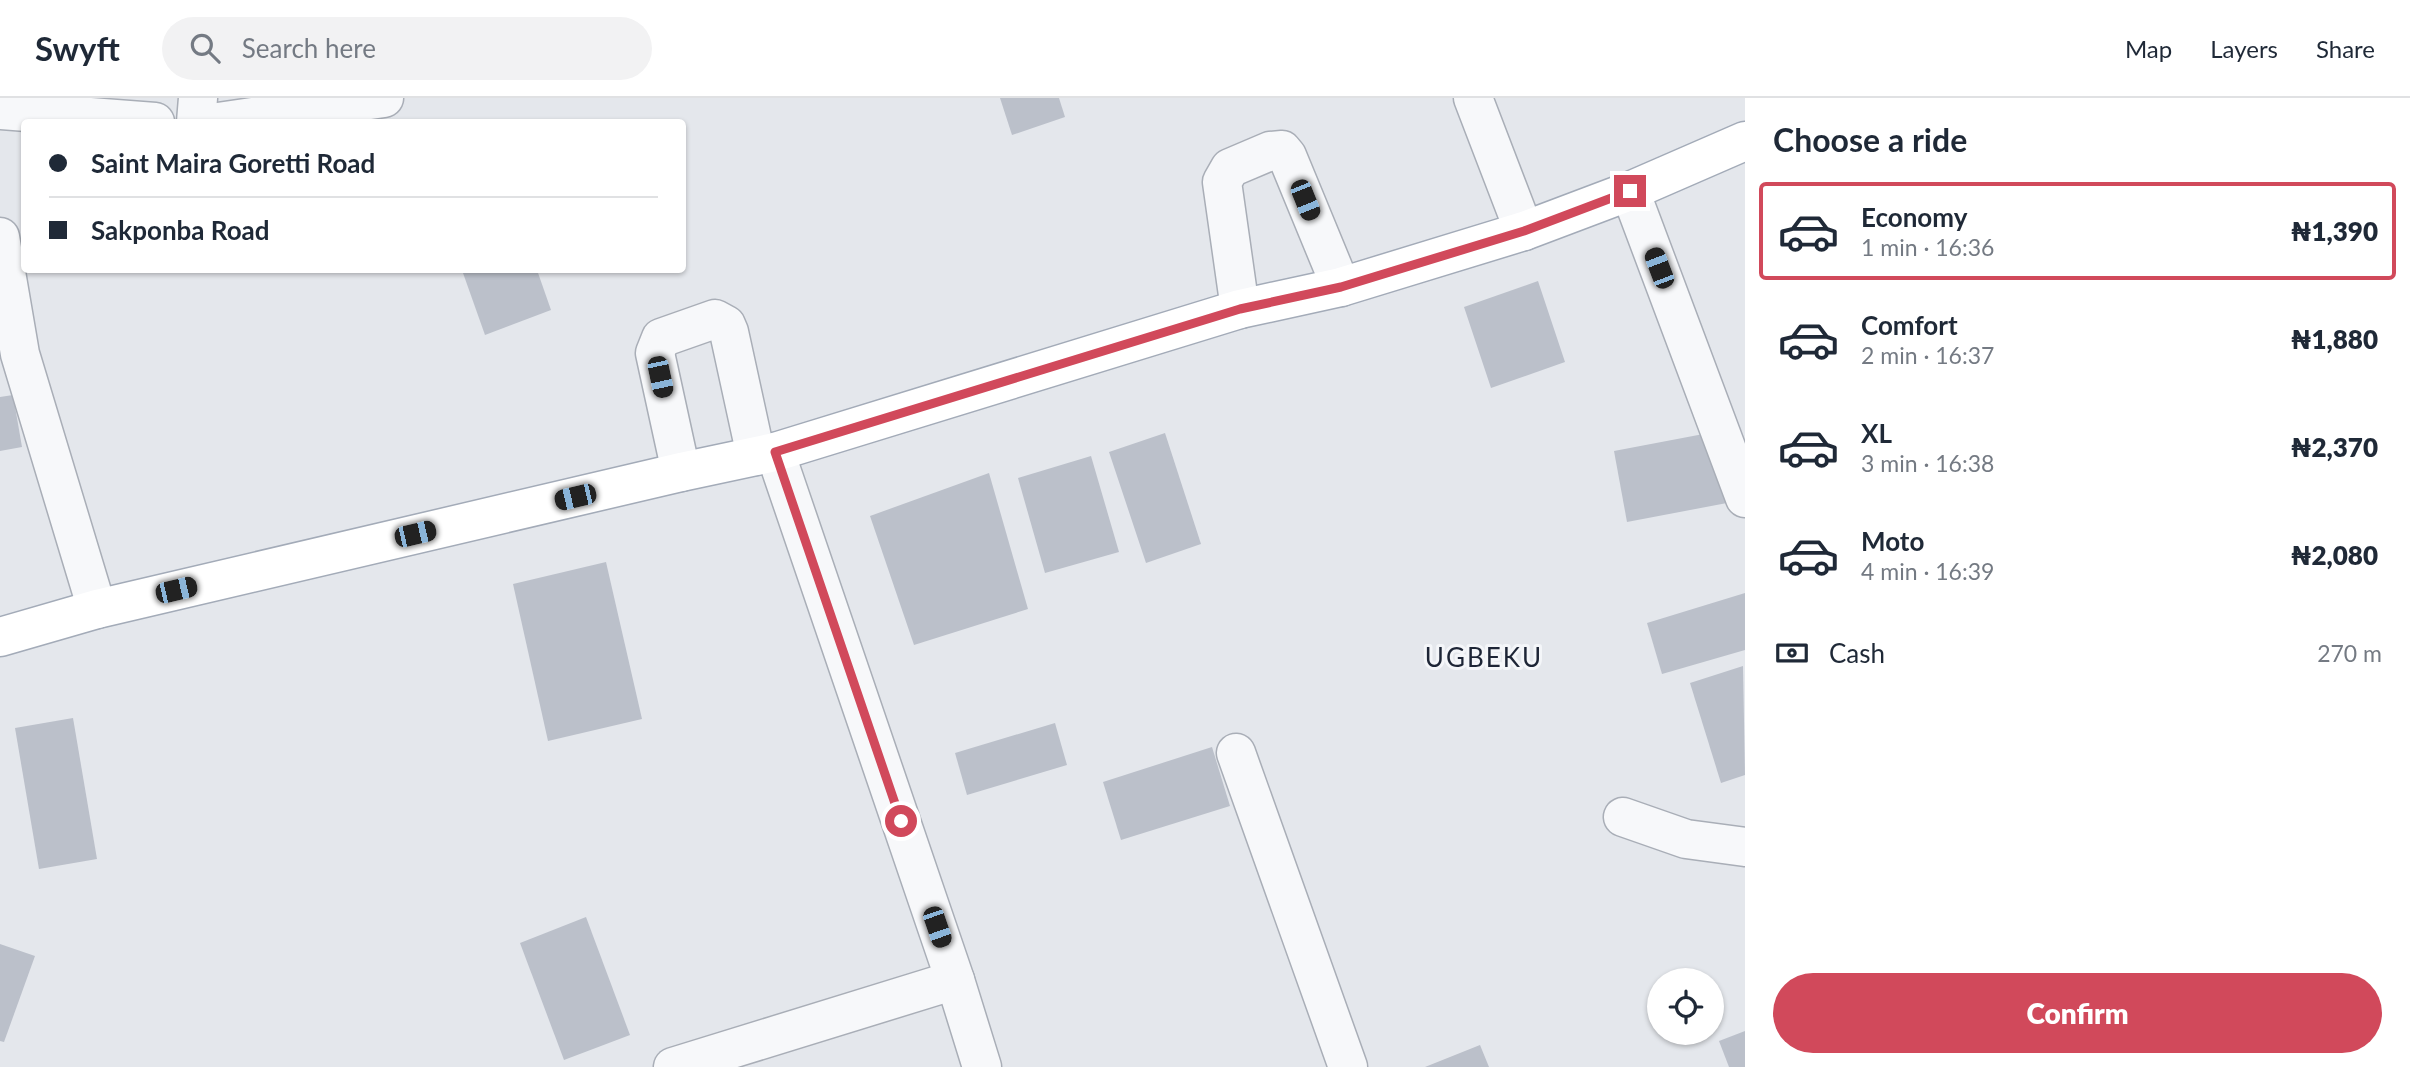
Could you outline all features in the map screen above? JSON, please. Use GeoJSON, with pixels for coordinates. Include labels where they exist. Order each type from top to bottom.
{"type":"FeatureCollection","features":[{"type":"Feature","properties":{"kind":"main road"},"geometry":{"type":"LineString","coordinates":[[0,637],[97,609],[766,454],[1240,309],[1341,287],[1524,231],[1630,191],[1745,141]]}},
{"type":"Feature","properties":{"kind":"street"},"geometry":{"type":"LineString","coordinates":[[196,119],[198,98]]}},
{"type":"Feature","properties":{"kind":"street"},"geometry":{"type":"LineString","coordinates":[[239,119],[384,98]]}},
{"type":"Feature","properties":{"kind":"street"},"geometry":{"type":"LineString","coordinates":[[1473,98],[1524,231]]}},
{"type":"Feature","properties":{"kind":"street"},"geometry":{"type":"LineString","coordinates":[[0,110],[116,119]]}},
{"type":"Feature","properties":{"kind":"street"},"geometry":{"type":"LineString","coordinates":[[1240,309],[1222,182],[1230,168],[1270,150],[1282,150],[1287,156],[1341,287]]}},
{"type":"Feature","properties":{"kind":"street"},"geometry":{"type":"LineString","coordinates":[[1630,191],[1745,498]]}},
{"type":"Feature","properties":{"kind":"street"},"geometry":{"type":"LineString","coordinates":[[0,237],[10,355],[97,609]]}},
{"type":"Feature","properties":{"kind":"street"},"geometry":{"type":"LineString","coordinates":[[681,472],[655,353],[661,338],[715,319],[726,325],[729,332],[766,454],[955,980],[982,1067]]}},
{"type":"Feature","properties":{"kind":"street"},"geometry":{"type":"LineString","coordinates":[[1236,753],[1348,1067]]}},
{"type":"Feature","properties":{"kind":"street"},"geometry":{"type":"LineString","coordinates":[[1623,817],[1686,839],[1745,847]]}},
{"type":"Feature","properties":{"kind":"street"},"geometry":{"type":"LineString","coordinates":[[673,1067],[955,980]]}},
{"type":"Feature","properties":{"kind":"building"},"geometry":{"type":"Polygon","coordinates":[[[1000,98],[1059,98],[1065,117],[1012,135],[1000,98]]]}},
{"type":"Feature","properties":{"kind":"building"},"geometry":{"type":"Polygon","coordinates":[[[463,273],[538,273],[551,310],[485,335],[463,273]]]}},
{"type":"Feature","properties":{"kind":"building"},"geometry":{"type":"Polygon","coordinates":[[[1538,281],[1565,362],[1491,388],[1464,307],[1538,281]]]}},
{"type":"Feature","properties":{"kind":"building"},"geometry":{"type":"Polygon","coordinates":[[[13,395],[22,447],[0,451],[0,397],[13,395]]]}},
{"type":"Feature","properties":{"kind":"building"},"geometry":{"type":"Polygon","coordinates":[[[1714,432],[1727,503],[1627,522],[1614,451],[1714,432]]]}},
{"type":"Feature","properties":{"kind":"building"},"geometry":{"type":"Polygon","coordinates":[[[1165,433],[1201,544],[1146,563],[1109,452],[1165,433]]]}},
{"type":"Feature","properties":{"kind":"building"},"geometry":{"type":"Polygon","coordinates":[[[1091,456],[1119,552],[1045,573],[1018,478],[1091,456]]]}},
{"type":"Feature","properties":{"kind":"building"},"geometry":{"type":"Polygon","coordinates":[[[989,473],[1028,609],[914,645],[870,516],[989,473]]]}},
{"type":"Feature","properties":{"kind":"building"},"geometry":{"type":"Polygon","coordinates":[[[606,562],[642,719],[548,741],[513,584],[606,562]]]}},
{"type":"Feature","properties":{"kind":"building"},"geometry":{"type":"Polygon","coordinates":[[[1745,593],[1745,650],[1662,674],[1647,623],[1745,593]]]}},
{"type":"Feature","properties":{"kind":"building"},"geometry":{"type":"Polygon","coordinates":[[[1743,666],[1745,775],[1721,783],[1690,683],[1743,666]]]}},
{"type":"Feature","properties":{"kind":"building"},"geometry":{"type":"Polygon","coordinates":[[[73,718],[97,859],[39,869],[15,728],[73,718]]]}},
{"type":"Feature","properties":{"kind":"building"},"geometry":{"type":"Polygon","coordinates":[[[1055,723],[1067,765],[967,795],[955,753],[1055,723]]]}},
{"type":"Feature","properties":{"kind":"building"},"geometry":{"type":"Polygon","coordinates":[[[1212,747],[1230,806],[1121,840],[1103,782],[1212,747]]]}},
{"type":"Feature","properties":{"kind":"building"},"geometry":{"type":"Polygon","coordinates":[[[586,917],[630,1035],[564,1060],[520,943],[586,917]]]}},
{"type":"Feature","properties":{"kind":"building"},"geometry":{"type":"Polygon","coordinates":[[[0,944],[35,956],[4,1042],[0,1041],[0,944]]]}},
{"type":"Feature","properties":{"kind":"building"},"geometry":{"type":"Polygon","coordinates":[[[1745,1031],[1745,1067],[1729,1067],[1721,1045],[1724,1045],[1724,1039],[1745,1031]]]}},
{"type":"Feature","properties":{"kind":"building"},"geometry":{"type":"Polygon","coordinates":[[[1480,1045],[1489,1067],[1425,1067],[1480,1045]]]}},
{"type":"Feature","properties":{"kind":"district","name":"UGBEKU"},"geometry":{"type":"Point","coordinates":[1484,657]}},
{"type":"Feature","properties":{"kind":"route"},"geometry":{"type":"LineString","coordinates":[[901,821],[775,452],[1240,309],[1341,287],[1524,231],[1630,191]]}}]}
